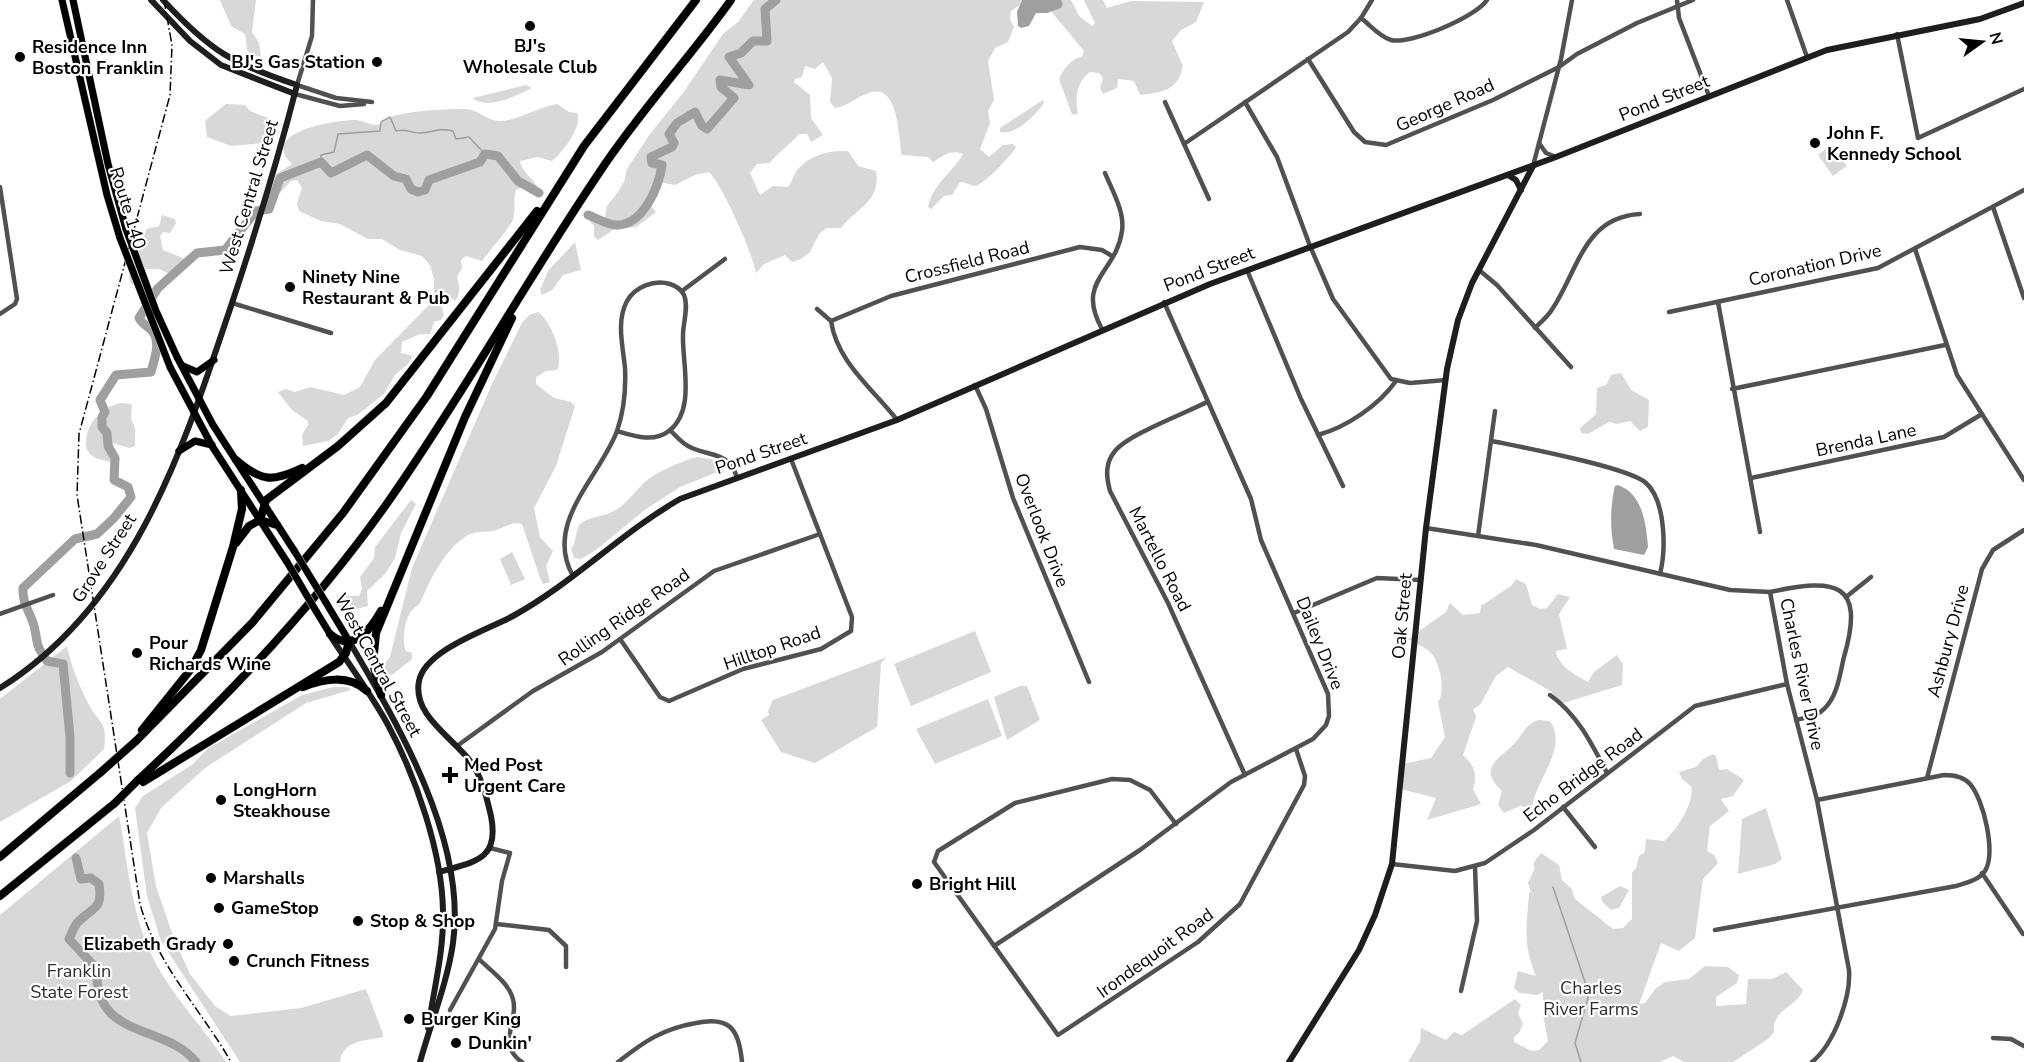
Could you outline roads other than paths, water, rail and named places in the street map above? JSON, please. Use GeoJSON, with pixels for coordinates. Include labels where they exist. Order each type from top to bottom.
{"type":"FeatureCollection","features":[{"type":"Feature","properties":{"kind":"highway"},"geometry":{"type":"LineString","coordinates":[[233,547],[249,526],[260,520],[265,504],[271,496],[318,461],[386,403],[558,184],[696,0]]}},
{"type":"Feature","properties":{"kind":"highway"},"geometry":{"type":"LineString","coordinates":[[0,896],[138,783],[276,640],[386,504],[450,411],[601,170],[731,0]]}},
{"type":"Feature","properties":{"kind":"highway"},"geometry":{"type":"LineString","coordinates":[[0,857],[111,764],[252,623],[343,513],[427,396],[558,184]]}},
{"type":"Feature","properties":{"kind":"highway"},"geometry":{"type":"LineString","coordinates":[[381,695],[374,668],[373,650],[392,591],[478,390],[511,321],[559,234]]}},
{"type":"Feature","properties":{"kind":"highway"},"geometry":{"type":"LineString","coordinates":[[236,460],[252,473],[269,479],[288,475],[318,461]]}},
{"type":"Feature","properties":{"kind":"highway"},"geometry":{"type":"LineString","coordinates":[[135,740],[198,658],[233,547],[242,509],[241,490]]}},
{"type":"Feature","properties":{"kind":"highway"},"geometry":{"type":"LineString","coordinates":[[260,520],[277,525]]}},
{"type":"Feature","properties":{"kind":"highway"},"geometry":{"type":"LineString","coordinates":[[330,634],[340,641],[357,640],[370,628],[392,591]]}},
{"type":"Feature","properties":{"kind":"highway"},"geometry":{"type":"LineString","coordinates":[[138,783],[285,695],[344,656],[349,641]]}},
{"type":"Feature","properties":{"kind":"highway"},"geometry":{"type":"LineString","coordinates":[[285,695],[330,680],[352,682],[367,691]]}},
{"type":"Feature","properties":{"kind":"main road","name":"Route 140"},"geometry":{"type":"LineString","coordinates":[[63,0],[104,186],[120,238],[170,367],[194,414]]}},
{"type":"Feature","properties":{"kind":"main road","name":"Route 140"},"geometry":{"type":"LineString","coordinates":[[73,0],[108,164],[126,230],[156,311],[199,400]]}},
{"type":"Feature","properties":{"kind":"main road"},"geometry":{"type":"LineString","coordinates":[[151,0],[190,41],[221,65],[295,94]]}},
{"type":"Feature","properties":{"kind":"main road"},"geometry":{"type":"LineString","coordinates":[[163,0],[190,30],[221,54],[246,68],[297,86]]}},
{"type":"Feature","properties":{"kind":"main road","name":"Pond Street"},"geometry":{"type":"LineString","coordinates":[[457,746],[428,716],[418,697],[419,679],[425,666],[445,651],[525,609],[666,507],[689,495],[897,420],[1164,302],[1310,246],[1557,157],[1807,57],[1827,50],[1897,34],[1980,19],[2024,3]]}},
{"type":"Feature","properties":{"kind":"main road","name":"West Central Street"},"geometry":{"type":"LineString","coordinates":[[297,86],[261,215],[194,414],[387,723],[405,760],[439,872],[443,910],[443,941],[426,1041]]}},
{"type":"Feature","properties":{"kind":"main road","name":"Oak Street"},"geometry":{"type":"LineString","coordinates":[[1289,1062],[1359,950],[1375,915],[1392,864],[1425,528],[1446,380],[1458,320],[1479,270],[1533,166]]}},
{"type":"Feature","properties":{"kind":"main road"},"geometry":{"type":"LineString","coordinates":[[1508,175],[1516,180],[1521,190]]}},
{"type":"Feature","properties":{"kind":"main road"},"geometry":{"type":"LineString","coordinates":[[181,364],[188,370],[197,372],[214,360]]}},
{"type":"Feature","properties":{"kind":"main road","name":"West Central Street"},"geometry":{"type":"LineString","coordinates":[[199,400],[295,552],[381,695],[425,790],[441,836],[449,869],[453,942],[436,1015],[420,1062]]}},
{"type":"Feature","properties":{"kind":"main road","name":"Grove Street"},"geometry":{"type":"LineString","coordinates":[[0,688],[52,651],[104,593],[133,548],[194,414]]}},
{"type":"Feature","properties":{"kind":"main road"},"geometry":{"type":"LineString","coordinates":[[179,451],[195,441],[212,446]]}},
{"type":"Feature","properties":{"kind":"main road"},"geometry":{"type":"LineString","coordinates":[[439,872],[478,861],[490,848],[492,825],[482,781],[471,762],[457,746]]}},
{"type":"Feature","properties":{"kind":"street","name":"West Central Street"},"geometry":{"type":"LineString","coordinates":[[297,86],[312,36],[313,0]]}},
{"type":"Feature","properties":{"kind":"street"},"geometry":{"type":"LineString","coordinates":[[1184,144],[1348,32],[1361,18],[1372,0]]}},
{"type":"Feature","properties":{"kind":"street"},"geometry":{"type":"LineString","coordinates":[[1361,18],[1387,39],[1406,40],[1473,12],[1487,0]]}},
{"type":"Feature","properties":{"kind":"street"},"geometry":{"type":"LineString","coordinates":[[1533,166],[1559,67],[1572,0]]}},
{"type":"Feature","properties":{"kind":"street","name":"George Road"},"geometry":{"type":"LineString","coordinates":[[1308,59],[1354,132],[1365,142],[1378,145],[1410,137],[1559,67],[1577,54],[1677,3],[1693,0]]}},
{"type":"Feature","properties":{"kind":"street"},"geometry":{"type":"LineString","coordinates":[[1787,0],[1807,57]]}},
{"type":"Feature","properties":{"kind":"street"},"geometry":{"type":"LineString","coordinates":[[1677,3],[1679,18],[1709,96]]}},
{"type":"Feature","properties":{"kind":"street"},"geometry":{"type":"LineString","coordinates":[[1897,34],[1918,138],[2024,89]]}},
{"type":"Feature","properties":{"kind":"street"},"geometry":{"type":"LineString","coordinates":[[295,94],[340,106],[372,102],[330,96],[297,86]]}},
{"type":"Feature","properties":{"kind":"street"},"geometry":{"type":"LineString","coordinates":[[1165,102],[1209,199]]}},
{"type":"Feature","properties":{"kind":"street"},"geometry":{"type":"LineString","coordinates":[[1245,102],[1277,157],[1324,281],[1348,322],[1386,374],[1396,381],[1410,383],[1446,380]]}},
{"type":"Feature","properties":{"kind":"street"},"geometry":{"type":"LineString","coordinates":[[1539,143],[1546,153],[1557,157]]}},
{"type":"Feature","properties":{"kind":"street"},"geometry":{"type":"LineString","coordinates":[[1102,329],[1093,313],[1092,298],[1112,256],[1123,224],[1105,173]]}},
{"type":"Feature","properties":{"kind":"street"},"geometry":{"type":"LineString","coordinates":[[0,187],[17,299],[15,304],[0,314]]}},
{"type":"Feature","properties":{"kind":"street","name":"Coronation Drive"},"geometry":{"type":"LineString","coordinates":[[1669,312],[1878,268],[2024,190]]}},
{"type":"Feature","properties":{"kind":"street"},"geometry":{"type":"LineString","coordinates":[[1993,207],[2024,298]]}},
{"type":"Feature","properties":{"kind":"street"},"geometry":{"type":"LineString","coordinates":[[1535,328],[1551,312],[1583,250],[1601,228],[1621,216],[1640,214]]}},
{"type":"Feature","properties":{"kind":"street","name":"Crossfield Road"},"geometry":{"type":"LineString","coordinates":[[831,321],[891,296],[1080,247],[1102,250],[1112,256]]}},
{"type":"Feature","properties":{"kind":"street"},"geometry":{"type":"LineString","coordinates":[[1915,249],[1945,345],[1957,375],[2024,480]]}},
{"type":"Feature","properties":{"kind":"street"},"geometry":{"type":"LineString","coordinates":[[682,291],[725,260]]}},
{"type":"Feature","properties":{"kind":"street"},"geometry":{"type":"LineString","coordinates":[[1247,270],[1318,435],[1343,486]]}},
{"type":"Feature","properties":{"kind":"street"},"geometry":{"type":"LineString","coordinates":[[1479,270],[1497,285],[1571,367]]}},
{"type":"Feature","properties":{"kind":"street"},"geometry":{"type":"LineString","coordinates":[[573,576],[565,556],[571,516],[579,495],[617,431],[625,387],[621,326],[625,304],[639,289],[654,283],[669,284],[682,291],[686,302],[683,345],[684,396],[680,415],[670,430],[649,438],[617,431]]}},
{"type":"Feature","properties":{"kind":"street","name":"Dailey Drive"},"geometry":{"type":"LineString","coordinates":[[994,946],[1245,775],[1296,749],[1319,734],[1331,709],[1328,694],[1261,540],[1251,500],[1164,302]]}},
{"type":"Feature","properties":{"kind":"street"},"geometry":{"type":"LineString","coordinates":[[1718,302],[1732,389],[1760,532]]}},
{"type":"Feature","properties":{"kind":"street"},"geometry":{"type":"LineString","coordinates":[[232,303],[331,333]]}},
{"type":"Feature","properties":{"kind":"street"},"geometry":{"type":"LineString","coordinates":[[817,309],[831,321],[840,351],[897,420]]}},
{"type":"Feature","properties":{"kind":"street"},"geometry":{"type":"LineString","coordinates":[[1732,389],[1945,345]]}},
{"type":"Feature","properties":{"kind":"street"},"geometry":{"type":"LineString","coordinates":[[1318,435],[1350,420],[1386,395],[1396,381]]}},
{"type":"Feature","properties":{"kind":"street","name":"Overlook Drive"},"geometry":{"type":"LineString","coordinates":[[975,386],[986,409],[1013,498],[1089,682]]}},
{"type":"Feature","properties":{"kind":"street","name":"Martello Road"},"geometry":{"type":"LineString","coordinates":[[1207,402],[1120,446],[1109,461],[1107,480],[1114,500],[1168,603],[1245,775]]}},
{"type":"Feature","properties":{"kind":"street"},"geometry":{"type":"LineString","coordinates":[[1479,536],[1495,411]]}},
{"type":"Feature","properties":{"kind":"street","name":"Brenda Lane"},"geometry":{"type":"LineString","coordinates":[[1750,478],[1944,437],[1982,414]]}},
{"type":"Feature","properties":{"kind":"street"},"geometry":{"type":"LineString","coordinates":[[670,430],[690,448],[724,458],[736,477]]}},
{"type":"Feature","properties":{"kind":"street"},"geometry":{"type":"LineString","coordinates":[[1492,441],[1618,470],[1632,474],[1645,482],[1653,494],[1664,532],[1665,553],[1660,574]]}},
{"type":"Feature","properties":{"kind":"street","name":"Hilltop Road"},"geometry":{"type":"LineString","coordinates":[[620,639],[660,697],[669,701],[743,669],[824,647],[852,631],[853,623],[791,459]]}},
{"type":"Feature","properties":{"kind":"street","name":"Charles River Drive"},"geometry":{"type":"LineString","coordinates":[[1425,528],[1536,545],[1731,590],[1770,592],[1796,720],[1817,800],[1849,979],[1830,1041],[1812,1062]]}},
{"type":"Feature","properties":{"kind":"street","name":"Ashbury Drive"},"geometry":{"type":"LineString","coordinates":[[1927,778],[1982,568],[1993,550],[2024,530]]}},
{"type":"Feature","properties":{"kind":"street","name":"Rolling Ridge Road"},"geometry":{"type":"LineString","coordinates":[[457,746],[533,691],[588,662],[714,571],[820,534]]}},
{"type":"Feature","properties":{"kind":"street"},"geometry":{"type":"LineString","coordinates":[[1846,597],[1871,577]]}},
{"type":"Feature","properties":{"kind":"street"},"geometry":{"type":"LineString","coordinates":[[1294,613],[1377,578],[1420,580]]}},
{"type":"Feature","properties":{"kind":"street"},"geometry":{"type":"LineString","coordinates":[[1770,592],[1822,584],[1834,588],[1846,597],[1853,621],[1834,695],[1821,711],[1796,720]]}},
{"type":"Feature","properties":{"kind":"street"},"geometry":{"type":"LineString","coordinates":[[0,614],[53,595]]}},
{"type":"Feature","properties":{"kind":"street","name":"Echo Bridge Road"},"geometry":{"type":"LineString","coordinates":[[1392,864],[1439,870],[1475,867],[1495,858],[1695,706],[1788,684]]}},
{"type":"Feature","properties":{"kind":"street"},"geometry":{"type":"LineString","coordinates":[[1550,695],[1577,721],[1607,773]]}},
{"type":"Feature","properties":{"kind":"street","name":"Irondequoit Road"},"geometry":{"type":"LineString","coordinates":[[994,946],[1058,1035],[1189,948],[1240,904],[1304,785],[1305,776],[1296,749]]}},
{"type":"Feature","properties":{"kind":"street"},"geometry":{"type":"LineString","coordinates":[[1715,930],[1956,886],[1967,883],[1982,873],[1986,867],[1990,847],[1978,795],[1969,783],[1957,776],[1927,778],[1817,800]]}},
{"type":"Feature","properties":{"kind":"street"},"geometry":{"type":"LineString","coordinates":[[994,946],[935,866],[937,853],[1015,803],[1112,779],[1130,780],[1150,790],[1176,824]]}},
{"type":"Feature","properties":{"kind":"street"},"geometry":{"type":"LineString","coordinates":[[1563,807],[1595,847]]}},
{"type":"Feature","properties":{"kind":"street"},"geometry":{"type":"LineString","coordinates":[[450,1010],[480,960],[496,924],[502,881],[510,853],[490,848]]}},
{"type":"Feature","properties":{"kind":"street"},"geometry":{"type":"LineString","coordinates":[[1461,991],[1477,921],[1475,867]]}},
{"type":"Feature","properties":{"kind":"street"},"geometry":{"type":"LineString","coordinates":[[1982,873],[2023,934]]}},
{"type":"Feature","properties":{"kind":"street"},"geometry":{"type":"LineString","coordinates":[[496,924],[549,930],[566,946],[568,954],[566,967]]}},
{"type":"Feature","properties":{"kind":"street"},"geometry":{"type":"LineString","coordinates":[[480,960],[512,995],[513,1011],[508,1037],[513,1055],[522,1062]]}},
{"type":"Feature","properties":{"kind":"street"},"geometry":{"type":"LineString","coordinates":[[618,1062],[664,1030],[716,1020],[726,1023],[735,1033],[742,1062]]}},
{"type":"Feature","properties":{"kind":"street"},"geometry":{"type":"LineString","coordinates":[[1993,1038],[2011,1039],[2024,1046]]}},
{"type":"Feature","properties":{"kind":"waterway"},"geometry":{"type":"LineString","coordinates":[[588,215],[618,225],[627,223],[643,211],[654,193],[662,165],[652,163],[651,157],[672,147],[674,143],[669,134],[677,123],[695,112],[702,126],[707,129],[734,98],[721,87],[720,80],[749,85],[729,57],[741,53],[753,41],[767,41],[765,9],[776,0]]}},
{"type":"Feature","properties":{"kind":"waterway"},"geometry":{"type":"LineString","coordinates":[[321,162],[321,155],[334,152],[338,134],[380,131],[381,122],[390,117],[396,131],[420,133],[453,131],[456,139],[469,137],[485,154]]}},
{"type":"Feature","properties":{"kind":"waterway"},"geometry":{"type":"LineString","coordinates":[[70,773],[70,737],[63,664],[47,661],[40,650],[24,599],[23,588],[75,539],[97,534],[131,497],[128,487],[114,480],[115,458],[108,446],[107,433],[102,427],[102,417],[105,412],[100,400],[116,375],[151,372],[156,352],[155,337],[139,318],[158,288],[197,253],[225,250],[256,211],[269,209],[280,178],[321,162],[331,173],[367,155],[394,176],[406,179],[411,189],[418,192],[425,190],[429,180],[480,162],[485,154],[498,156],[518,181],[539,193]]}},
{"type":"Feature","properties":{"kind":"waterway"},"geometry":{"type":"LineString","coordinates":[[76,858],[81,879],[91,878],[99,884],[100,899],[96,907],[76,925],[69,939],[97,969],[99,992],[106,1008],[133,1028],[183,1050],[196,1062]]}},
{"type":"Feature","properties":{"kind":"waterway"},"geometry":{"type":"LineString","coordinates":[[1553,887],[1589,994],[1575,1043],[1581,1062]]}},
{"type":"Feature","properties":{"kind":"railway"},"geometry":{"type":"LineString","coordinates":[[164,0],[172,45],[170,95],[79,434],[77,495],[140,904],[157,947],[168,967],[231,1062]]}},
{"type":"Feature","properties":{"kind":"place","name":"BJ's Wholesale Club"},"geometry":{"type":"Point","coordinates":[530,26]}},
{"type":"Feature","properties":{"kind":"place","name":"Residence Inn Boston Franklin"},"geometry":{"type":"Point","coordinates":[20,57]}},
{"type":"Feature","properties":{"kind":"place","name":"BJ's Gas Station"},"geometry":{"type":"Point","coordinates":[377,62]}},
{"type":"Feature","properties":{"kind":"place","name":"John F. Kennedy School"},"geometry":{"type":"Point","coordinates":[1815,143]}},
{"type":"Feature","properties":{"kind":"place","name":"Ninety Nine Restaurant & Pub"},"geometry":{"type":"Point","coordinates":[290,287]}},
{"type":"Feature","properties":{"kind":"place","name":"Pour Richards Wine"},"geometry":{"type":"Point","coordinates":[137,653]}},
{"type":"Feature","properties":{"kind":"place","name":"Med Post Urgent Care"},"geometry":{"type":"Point","coordinates":[450,775]}},
{"type":"Feature","properties":{"kind":"place","name":"LongHorn Steakhouse"},"geometry":{"type":"Point","coordinates":[221,800]}},
{"type":"Feature","properties":{"kind":"place","name":"Marshalls"},"geometry":{"type":"Point","coordinates":[211,878]}},
{"type":"Feature","properties":{"kind":"place","name":"Bright Hill"},"geometry":{"type":"Point","coordinates":[917,884]}},
{"type":"Feature","properties":{"kind":"place","name":"GameStop"},"geometry":{"type":"Point","coordinates":[219,908]}},
{"type":"Feature","properties":{"kind":"place","name":"Stop & Shop"},"geometry":{"type":"Point","coordinates":[358,921]}},
{"type":"Feature","properties":{"kind":"place","name":"Elizabeth Grady"},"geometry":{"type":"Point","coordinates":[228,944]}},
{"type":"Feature","properties":{"kind":"place","name":"Crunch Fitness"},"geometry":{"type":"Point","coordinates":[234,961]}},
{"type":"Feature","properties":{"kind":"place","name":"Burger King"},"geometry":{"type":"Point","coordinates":[409,1019]}},
{"type":"Feature","properties":{"kind":"place","name":"Dunkin'"},"geometry":{"type":"Point","coordinates":[456,1043]}},
{"type":"Feature","properties":{"kind":"park label","name":"Franklin State Forest"},"geometry":{"type":"Point","coordinates":[79,981]}},
{"type":"Feature","properties":{"kind":"park label","name":"Charles River Farms"},"geometry":{"type":"Point","coordinates":[1591,998]}}]}
